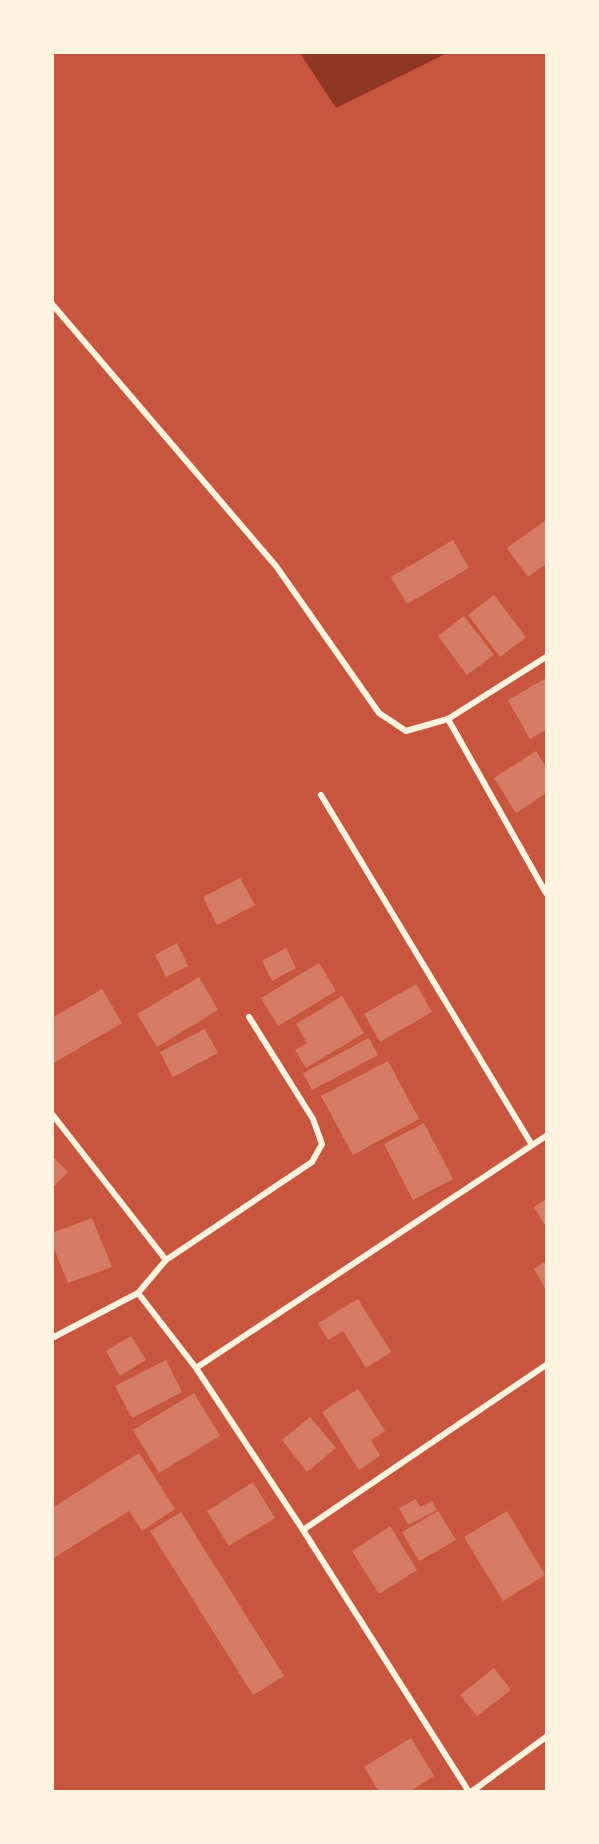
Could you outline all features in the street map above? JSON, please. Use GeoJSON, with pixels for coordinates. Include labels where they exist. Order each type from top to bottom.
{"type":"FeatureCollection","features":[{"type":"Feature","properties":{"kind":"street"},"geometry":{"type":"LineString","coordinates":[[52,304],[276,566],[380,713],[406,731],[448,719],[546,657]]}},
{"type":"Feature","properties":{"kind":"street"},"geometry":{"type":"LineString","coordinates":[[448,719],[546,893]]}},
{"type":"Feature","properties":{"kind":"street"},"geometry":{"type":"LineString","coordinates":[[321,795],[532,1145]]}},
{"type":"Feature","properties":{"kind":"street"},"geometry":{"type":"LineString","coordinates":[[52,1338],[138,1293],[166,1260],[312,1162],[322,1144],[313,1119],[249,1017]]}},
{"type":"Feature","properties":{"kind":"street"},"geometry":{"type":"LineString","coordinates":[[52,1114],[166,1260]]}},
{"type":"Feature","properties":{"kind":"street"},"geometry":{"type":"LineString","coordinates":[[196,1368],[546,1136]]}},
{"type":"Feature","properties":{"kind":"street"},"geometry":{"type":"LineString","coordinates":[[138,1293],[196,1368],[470,1791],[546,1737]]}},
{"type":"Feature","properties":{"kind":"street"},"geometry":{"type":"LineString","coordinates":[[303,1530],[546,1365]]}},
{"type":"Feature","properties":{"kind":"shaded area"},"geometry":{"type":"Polygon","coordinates":[[[300,53],[447,53],[336,108],[300,53]]]}},
{"type":"Feature","properties":{"kind":"building"},"geometry":{"type":"Polygon","coordinates":[[[546,520],[546,564],[528,577],[507,548],[546,520]]]}},
{"type":"Feature","properties":{"kind":"building"},"geometry":{"type":"Polygon","coordinates":[[[453,540],[469,568],[407,604],[391,577],[453,540]]]}},
{"type":"Feature","properties":{"kind":"building"},"geometry":{"type":"Polygon","coordinates":[[[494,595],[526,637],[500,657],[468,615],[494,595]]]}},
{"type":"Feature","properties":{"kind":"building"},"geometry":{"type":"Polygon","coordinates":[[[464,616],[494,655],[467,675],[438,636],[464,616]]]}},
{"type":"Feature","properties":{"kind":"building"},"geometry":{"type":"Polygon","coordinates":[[[546,678],[546,730],[530,739],[508,700],[546,678]]]}},
{"type":"Feature","properties":{"kind":"building"},"geometry":{"type":"Polygon","coordinates":[[[536,751],[546,767],[546,793],[516,813],[494,778],[536,751]]]}},
{"type":"Feature","properties":{"kind":"building"},"geometry":{"type":"Polygon","coordinates":[[[240,878],[255,905],[217,925],[203,897],[240,878]]]}},
{"type":"Feature","properties":{"kind":"building"},"geometry":{"type":"Polygon","coordinates":[[[177,943],[188,966],[166,977],[155,955],[177,943]]]}},
{"type":"Feature","properties":{"kind":"building"},"geometry":{"type":"Polygon","coordinates":[[[286,948],[296,968],[272,981],[262,961],[286,948]]]}},
{"type":"Feature","properties":{"kind":"building"},"geometry":{"type":"Polygon","coordinates":[[[319,963],[336,991],[278,1026],[261,998],[319,963]]]}},
{"type":"Feature","properties":{"kind":"building"},"geometry":{"type":"Polygon","coordinates":[[[199,977],[218,1010],[157,1047],[137,1014],[199,977]]]}},
{"type":"Feature","properties":{"kind":"building"},"geometry":{"type":"Polygon","coordinates":[[[416,984],[432,1012],[380,1042],[364,1014],[416,984]]]}},
{"type":"Feature","properties":{"kind":"building"},"geometry":{"type":"Polygon","coordinates":[[[102,989],[122,1023],[52,1064],[52,1018],[102,989]]]}},
{"type":"Feature","properties":{"kind":"building"},"geometry":{"type":"Polygon","coordinates":[[[342,996],[364,1033],[306,1068],[295,1050],[307,1043],[296,1024],[342,996]]]}},
{"type":"Feature","properties":{"kind":"building"},"geometry":{"type":"Polygon","coordinates":[[[205,1029],[218,1053],[173,1077],[160,1052],[205,1029]]]}},
{"type":"Feature","properties":{"kind":"building"},"geometry":{"type":"Polygon","coordinates":[[[369,1038],[378,1055],[312,1090],[303,1073],[369,1038]]]}},
{"type":"Feature","properties":{"kind":"building"},"geometry":{"type":"Polygon","coordinates":[[[388,1061],[419,1119],[353,1155],[321,1096],[388,1061]]]}},
{"type":"Feature","properties":{"kind":"building"},"geometry":{"type":"Polygon","coordinates":[[[424,1123],[453,1179],[413,1200],[384,1144],[424,1123]]]}},
{"type":"Feature","properties":{"kind":"building"},"geometry":{"type":"Polygon","coordinates":[[[52,1156],[68,1172],[52,1188],[52,1156]]]}},
{"type":"Feature","properties":{"kind":"building"},"geometry":{"type":"Polygon","coordinates":[[[546,1199],[546,1227],[534,1207],[546,1199]]]}},
{"type":"Feature","properties":{"kind":"building"},"geometry":{"type":"Polygon","coordinates":[[[92,1218],[112,1267],[68,1283],[52,1244],[52,1233],[92,1218]]]}},
{"type":"Feature","properties":{"kind":"building"},"geometry":{"type":"Polygon","coordinates":[[[546,1261],[546,1290],[534,1269],[546,1261]]]}},
{"type":"Feature","properties":{"kind":"building"},"geometry":{"type":"Polygon","coordinates":[[[358,1299],[391,1352],[366,1368],[343,1331],[328,1340],[318,1323],[358,1299]]]}},
{"type":"Feature","properties":{"kind":"building"},"geometry":{"type":"Polygon","coordinates":[[[131,1336],[146,1360],[120,1376],[106,1351],[131,1336]]]}},
{"type":"Feature","properties":{"kind":"building"},"geometry":{"type":"Polygon","coordinates":[[[166,1360],[182,1392],[132,1418],[115,1386],[166,1360]]]}},
{"type":"Feature","properties":{"kind":"building"},"geometry":{"type":"Polygon","coordinates":[[[358,1389],[385,1431],[371,1440],[380,1456],[359,1470],[322,1412],[358,1389]]]}},
{"type":"Feature","properties":{"kind":"building"},"geometry":{"type":"Polygon","coordinates":[[[194,1393],[220,1436],[159,1473],[133,1430],[194,1393]]]}},
{"type":"Feature","properties":{"kind":"building"},"geometry":{"type":"Polygon","coordinates":[[[310,1417],[336,1448],[307,1472],[282,1440],[310,1417]]]}},
{"type":"Feature","properties":{"kind":"building"},"geometry":{"type":"Polygon","coordinates":[[[139,1453],[175,1509],[142,1531],[129,1511],[52,1559],[52,1508],[139,1453]]]}},
{"type":"Feature","properties":{"kind":"building"},"geometry":{"type":"Polygon","coordinates":[[[253,1482],[275,1518],[229,1546],[207,1511],[253,1482]]]}},
{"type":"Feature","properties":{"kind":"building"},"geometry":{"type":"Polygon","coordinates":[[[416,1499],[420,1507],[432,1501],[437,1510],[408,1525],[399,1508],[416,1499]]]}},
{"type":"Feature","properties":{"kind":"building"},"geometry":{"type":"Polygon","coordinates":[[[438,1511],[456,1540],[419,1561],[402,1532],[438,1511]]]}},
{"type":"Feature","properties":{"kind":"building"},"geometry":{"type":"Polygon","coordinates":[[[507,1511],[545,1575],[503,1601],[464,1537],[507,1511]]]}},
{"type":"Feature","properties":{"kind":"building"},"geometry":{"type":"Polygon","coordinates":[[[181,1512],[284,1676],[253,1695],[150,1531],[181,1512]]]}},
{"type":"Feature","properties":{"kind":"building"},"geometry":{"type":"Polygon","coordinates":[[[390,1526],[417,1570],[379,1594],[352,1551],[390,1526]]]}},
{"type":"Feature","properties":{"kind":"building"},"geometry":{"type":"Polygon","coordinates":[[[494,1668],[511,1690],[477,1716],[460,1695],[494,1668]]]}},
{"type":"Feature","properties":{"kind":"building"},"geometry":{"type":"Polygon","coordinates":[[[411,1738],[434,1776],[409,1792],[379,1792],[364,1767],[411,1738]]]}}]}
